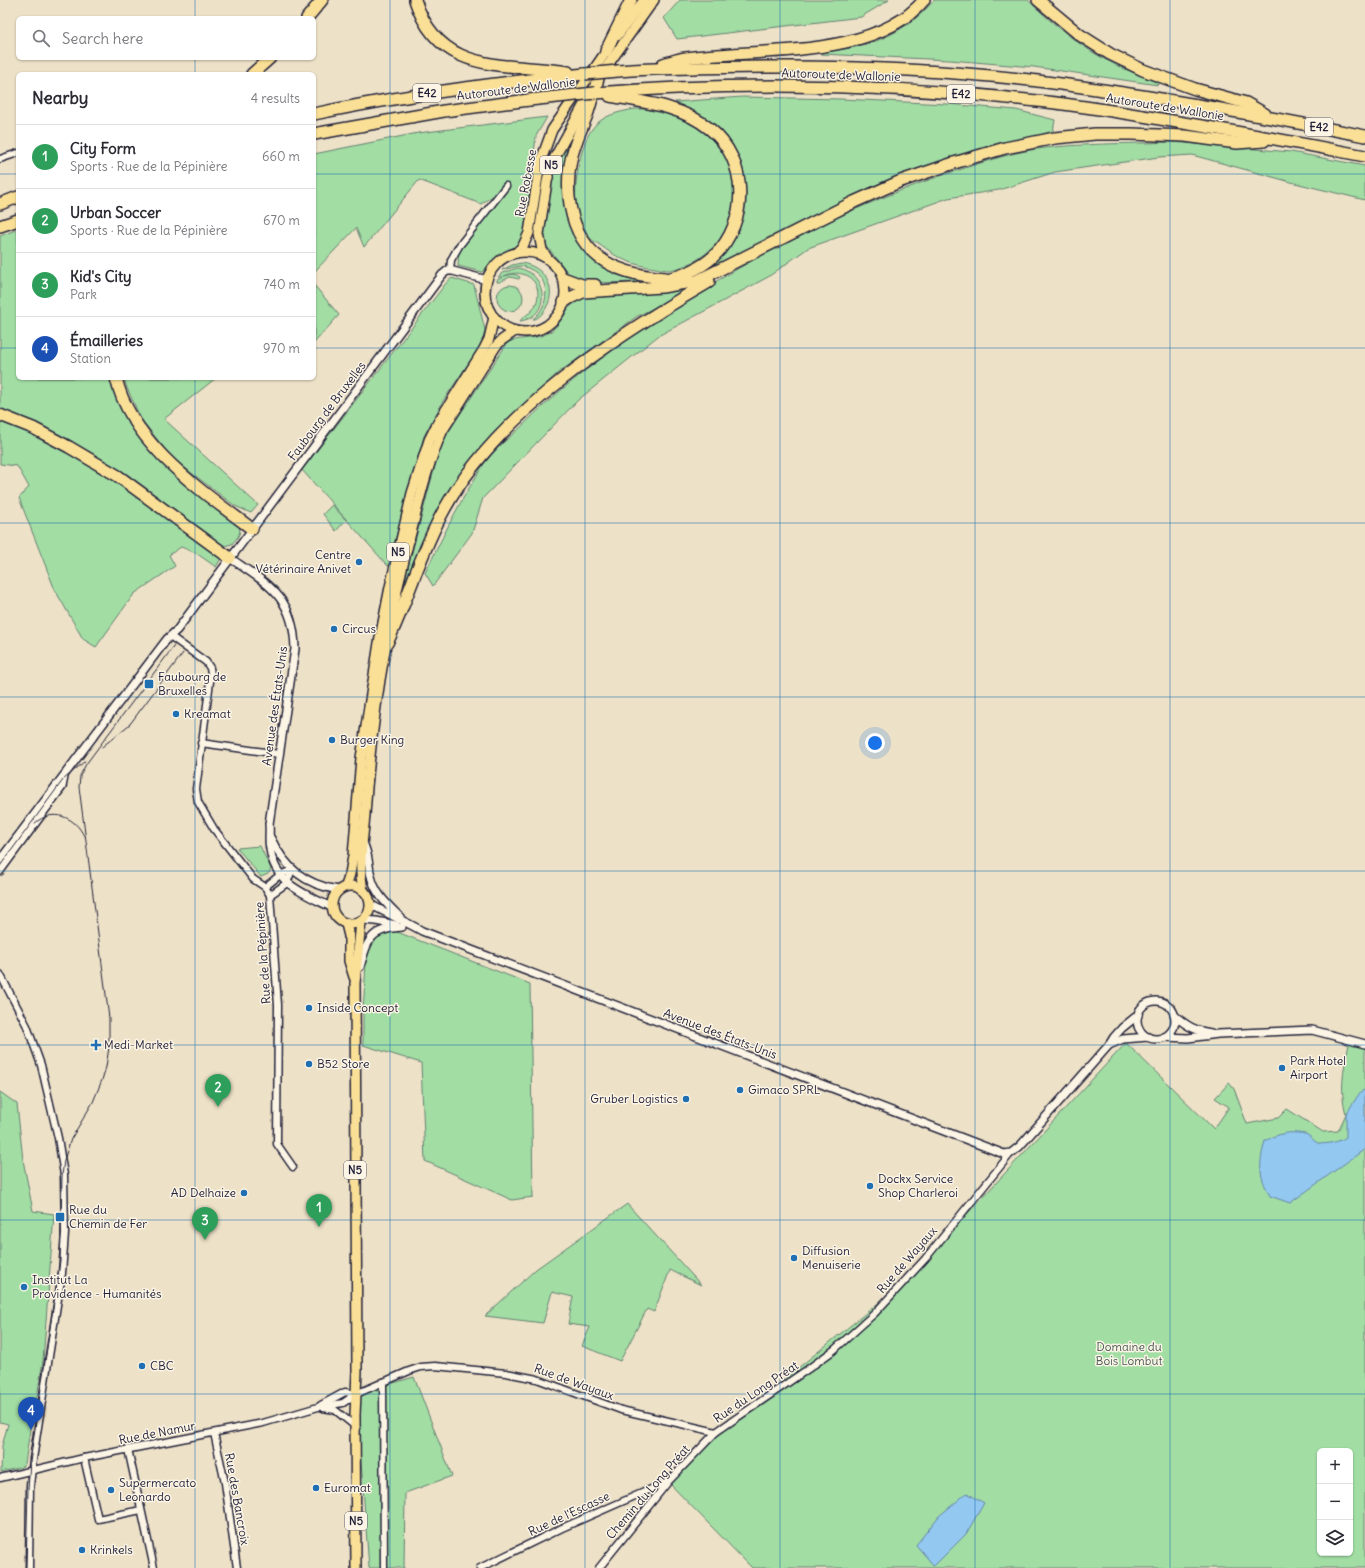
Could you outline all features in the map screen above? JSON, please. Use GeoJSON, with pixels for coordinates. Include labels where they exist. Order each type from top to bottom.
{"type":"FeatureCollection","features":[{"type":"Feature","properties":{"kind":"highway"},"geometry":{"type":"LineString","coordinates":[[309,16],[322,0]]}},
{"type":"Feature","properties":{"kind":"highway"},"geometry":{"type":"LineString","coordinates":[[415,0],[419,14],[431,32],[446,47],[464,57],[482,63],[502,66],[546,68],[585,74]]}},
{"type":"Feature","properties":{"kind":"highway"},"geometry":{"type":"LineString","coordinates":[[606,51],[631,0]]}},
{"type":"Feature","properties":{"kind":"highway"},"geometry":{"type":"LineString","coordinates":[[648,69],[685,58],[821,46],[846,42],[869,36],[888,28],[906,17],[924,0]]}},
{"type":"Feature","properties":{"kind":"highway"},"geometry":{"type":"LineString","coordinates":[[1038,0],[1080,35],[1117,57],[1143,70],[1195,89],[1246,103],[1272,118]]}},
{"type":"Feature","properties":{"kind":"highway"},"geometry":{"type":"LineString","coordinates":[[254,72],[268,60]]}},
{"type":"Feature","properties":{"kind":"highway","name":"Autoroute de Wallonie"},"geometry":{"type":"LineString","coordinates":[[316,114],[367,103],[441,91],[540,78],[648,69],[838,67],[932,72],[1036,81],[1124,93],[1272,118],[1365,136]]}},
{"type":"Feature","properties":{"kind":"highway"},"geometry":{"type":"LineString","coordinates":[[598,80],[571,161],[568,190],[570,208],[574,223],[586,245],[592,252],[608,264],[618,269],[638,275],[672,278]]}},
{"type":"Feature","properties":{"kind":"highway","name":"Autoroute de Wallonie"},"geometry":{"type":"LineString","coordinates":[[316,134],[444,111],[595,93],[739,86],[836,87],[931,92],[1028,100],[1122,113],[1282,140],[1365,156]]}},
{"type":"Feature","properties":{"kind":"highway"},"geometry":{"type":"LineString","coordinates":[[563,278],[576,283],[590,285],[655,282],[672,278],[697,269],[714,256],[723,245],[732,231],[738,214],[740,198],[739,180],[735,164],[724,143],[710,129],[696,119],[671,108],[595,93]]}},
{"type":"Feature","properties":{"kind":"highway"},"geometry":{"type":"LineString","coordinates":[[564,302],[582,292],[662,287],[697,281],[805,225],[901,181],[1005,148],[1055,138],[1095,134],[1185,136],[1237,142],[1282,140]]}},
{"type":"Feature","properties":{"kind":"highway"},"geometry":{"type":"LineString","coordinates":[[0,204],[16,198]]}},
{"type":"Feature","properties":{"kind":"highway"},"geometry":{"type":"LineString","coordinates":[[0,226],[16,221]]}},
{"type":"Feature","properties":{"kind":"highway"},"geometry":{"type":"LineString","coordinates":[[387,644],[399,618],[426,544],[444,509],[470,470],[500,435],[574,370],[663,309],[728,271],[736,262]]}},
{"type":"Feature","properties":{"kind":"highway"},"geometry":{"type":"LineString","coordinates":[[117,380],[126,405],[138,425],[157,450],[187,479],[252,529]]}},
{"type":"Feature","properties":{"kind":"highway"},"geometry":{"type":"LineString","coordinates":[[0,415],[33,428],[118,476],[230,558]]}},
{"type":"Feature","properties":{"kind":"main road","name":"Rue Robesse"},"geometry":{"type":"LineString","coordinates":[[516,253],[523,246],[529,233],[540,163],[550,135],[565,110],[606,51],[644,0]]}},
{"type":"Feature","properties":{"kind":"main road","name":"Rue Robesse"},"geometry":{"type":"LineString","coordinates":[[548,259],[542,250],[539,234],[551,164],[598,80],[654,0]]}},
{"type":"Feature","properties":{"kind":"main road"},"geometry":{"type":"LineString","coordinates":[[516,253],[527,252],[538,254],[548,259]]}},
{"type":"Feature","properties":{"kind":"main road","name":"N5"},"geometry":{"type":"LineString","coordinates":[[516,253],[499,262],[493,268],[487,280],[485,296],[487,304],[494,317],[507,328],[516,331]]}},
{"type":"Feature","properties":{"kind":"main road","name":"N5"},"geometry":{"type":"LineString","coordinates":[[548,259],[554,264],[563,278]]}},
{"type":"Feature","properties":{"kind":"main road"},"geometry":{"type":"LineString","coordinates":[[516,331],[531,332],[546,327],[557,316],[564,302],[565,286],[563,278]]}},
{"type":"Feature","properties":{"kind":"main road","name":"N5"},"geometry":{"type":"LineString","coordinates":[[331,907],[333,897],[342,888],[350,874],[353,856],[361,758],[379,643],[390,587],[412,493],[429,440],[437,424],[484,349],[489,339],[494,317]]}},
{"type":"Feature","properties":{"kind":"main road","name":"N5"},"geometry":{"type":"LineString","coordinates":[[356,1568],[357,1370],[355,983],[362,921],[369,911],[370,904],[368,896],[363,890],[361,876],[369,761],[387,644],[409,541],[437,443],[443,430],[491,353],[502,340],[516,331]]}},
{"type":"Feature","properties":{"kind":"main road"},"geometry":{"type":"LineString","coordinates":[[342,888],[353,886],[363,890]]}},
{"type":"Feature","properties":{"kind":"main road"},"geometry":{"type":"LineString","coordinates":[[331,907],[336,918],[346,924],[354,924],[362,921]]}},
{"type":"Feature","properties":{"kind":"main road","name":"N5"},"geometry":{"type":"LineString","coordinates":[[346,924],[349,936],[349,961],[355,983]]}},
{"type":"Feature","properties":{"kind":"street"},"geometry":{"type":"LineString","coordinates":[[0,159],[16,154]]}},
{"type":"Feature","properties":{"kind":"street"},"geometry":{"type":"LineString","coordinates":[[487,280],[450,271],[451,260],[459,246],[506,186]]}},
{"type":"Feature","properties":{"kind":"street","name":"Faubourg de Bruxelles"},"geometry":{"type":"LineString","coordinates":[[0,860],[170,636],[177,630],[438,278],[444,273],[450,271]]}},
{"type":"Feature","properties":{"kind":"street","name":"Avenue des États-Unis"},"geometry":{"type":"LineString","coordinates":[[230,558],[265,582],[278,593],[292,619],[295,633],[295,649],[269,824],[269,847],[271,855],[280,875],[287,884],[331,907]]}},
{"type":"Feature","properties":{"kind":"street","name":"Rue de la Pépinière"},"geometry":{"type":"LineString","coordinates":[[170,636],[204,660],[210,668],[211,674],[196,789],[198,802],[214,830],[252,879],[265,887],[270,895],[278,1005],[277,1144],[293,1167]]}},
{"type":"Feature","properties":{"kind":"street"},"geometry":{"type":"LineString","coordinates":[[201,743],[279,754]]}},
{"type":"Feature","properties":{"kind":"street","name":"Faubourg de Bruxelles"},"geometry":{"type":"LineString","coordinates":[[0,871],[62,787],[64,777]]}},
{"type":"Feature","properties":{"kind":"street","name":"Avenue des États-Unis"},"geometry":{"type":"LineString","coordinates":[[270,837],[277,852],[292,870],[324,888],[342,888]]}},
{"type":"Feature","properties":{"kind":"street"},"geometry":{"type":"LineString","coordinates":[[363,843],[367,850],[371,877],[377,893],[401,919]]}},
{"type":"Feature","properties":{"kind":"street"},"geometry":{"type":"LineString","coordinates":[[265,887],[280,875],[292,870]]}},
{"type":"Feature","properties":{"kind":"street"},"geometry":{"type":"LineString","coordinates":[[270,895],[287,884],[292,870]]}},
{"type":"Feature","properties":{"kind":"street","name":"Avenue des États-Unis"},"geometry":{"type":"LineString","coordinates":[[370,904],[422,931],[999,1152],[1011,1153]]}},
{"type":"Feature","properties":{"kind":"street","name":"Avenue des États-Unis"},"geometry":{"type":"LineString","coordinates":[[362,921],[376,921],[422,931]]}},
{"type":"Feature","properties":{"kind":"street"},"geometry":{"type":"LineString","coordinates":[[355,983],[364,950],[374,936],[386,928],[402,927]]}},
{"type":"Feature","properties":{"kind":"street"},"geometry":{"type":"LineString","coordinates":[[0,974],[27,1026],[41,1065],[58,1138],[64,1175],[63,1261],[32,1471],[28,1568]]}},
{"type":"Feature","properties":{"kind":"street"},"geometry":{"type":"LineString","coordinates":[[1011,1153],[1020,1146],[1109,1045],[1118,1032],[1138,1015],[1144,1006],[1154,1001],[1165,1004],[1171,1008],[1174,1015],[1174,1026],[1172,1030],[1164,1037]]}},
{"type":"Feature","properties":{"kind":"street"},"geometry":{"type":"LineString","coordinates":[[1138,1015],[1139,1028],[1148,1037]]}},
{"type":"Feature","properties":{"kind":"street"},"geometry":{"type":"LineString","coordinates":[[1174,1015],[1189,1028],[1218,1034]]}},
{"type":"Feature","properties":{"kind":"street"},"geometry":{"type":"LineString","coordinates":[[1109,1045],[1123,1039],[1148,1037],[1156,1039],[1164,1037],[1188,1038],[1218,1034],[1312,1030],[1365,1044]]}},
{"type":"Feature","properties":{"kind":"street","name":"Rue de Wayaux"},"geometry":{"type":"LineString","coordinates":[[808,1369],[834,1350],[875,1313],[924,1259],[1011,1153]]}},
{"type":"Feature","properties":{"kind":"street","name":"Rue de Wayaux"},"geometry":{"type":"LineString","coordinates":[[356,1394],[421,1367],[435,1366],[522,1375],[537,1379],[621,1410],[716,1432]]}},
{"type":"Feature","properties":{"kind":"street","name":"Rue du Long Préat"},"geometry":{"type":"LineString","coordinates":[[716,1432],[808,1369]]}},
{"type":"Feature","properties":{"kind":"street"},"geometry":{"type":"LineString","coordinates":[[383,1382],[384,1568]]}},
{"type":"Feature","properties":{"kind":"street","name":"Rue de Namur"},"geometry":{"type":"LineString","coordinates":[[0,1478],[84,1458],[263,1423],[318,1407],[344,1392],[356,1394]]}},
{"type":"Feature","properties":{"kind":"street"},"geometry":{"type":"LineString","coordinates":[[318,1407],[335,1410],[356,1427]]}},
{"type":"Feature","properties":{"kind":"street","name":"Chemin du Long Préat"},"geometry":{"type":"LineString","coordinates":[[599,1568],[668,1482],[716,1432]]}},
{"type":"Feature","properties":{"kind":"street","name":"Rue des Bancroix"},"geometry":{"type":"LineString","coordinates":[[214,1433],[225,1483],[238,1568]]}},
{"type":"Feature","properties":{"kind":"street"},"geometry":{"type":"LineString","coordinates":[[128,1449],[154,1568]]}},
{"type":"Feature","properties":{"kind":"street"},"geometry":{"type":"LineString","coordinates":[[84,1458],[98,1519],[141,1510]]}},
{"type":"Feature","properties":{"kind":"street","name":"Rue de l'Escasse"},"geometry":{"type":"LineString","coordinates":[[480,1568],[570,1525],[668,1482]]}},
{"type":"Feature","properties":{"kind":"green space"},"geometry":{"type":"Polygon","coordinates":[[[680,0],[889,0],[861,17],[677,39],[664,18],[680,0]]]}},
{"type":"Feature","properties":{"kind":"green space"},"geometry":{"type":"Polygon","coordinates":[[[934,0],[1028,0],[1059,28],[1093,53],[1118,66],[1158,83],[1158,85],[1034,67],[950,60],[820,54],[830,50],[862,46],[896,32],[917,17],[934,0]]]}},
{"type":"Feature","properties":{"kind":"green space"},"geometry":{"type":"Polygon","coordinates":[[[742,97],[841,99],[947,104],[1016,110],[1055,120],[1053,131],[939,165],[710,272],[686,279],[720,258],[733,241],[740,226],[744,209],[745,192],[739,158],[721,131],[711,122],[675,102],[742,97]]]}},
{"type":"Feature","properties":{"kind":"green space"},"geometry":{"type":"Polygon","coordinates":[[[635,109],[659,111],[690,123],[714,141],[730,165],[734,196],[731,217],[727,227],[722,236],[706,254],[685,266],[668,270],[647,267],[626,261],[590,238],[577,211],[576,180],[584,146],[588,136],[596,124],[606,117],[635,109]]]}},
{"type":"Feature","properties":{"kind":"green space"},"geometry":{"type":"Polygon","coordinates":[[[547,117],[536,136],[523,246],[504,254],[482,272],[458,266],[459,246],[504,188],[481,204],[419,180],[364,247],[356,228],[316,270],[316,154],[418,133],[547,117]]]}},
{"type":"Feature","properties":{"kind":"green space"},"geometry":{"type":"Polygon","coordinates":[[[573,136],[568,190],[586,245],[649,282],[576,283],[545,244],[543,203],[551,164],[573,136]]]}},
{"type":"Feature","properties":{"kind":"green space"},"geometry":{"type":"Polygon","coordinates":[[[1173,142],[1291,152],[1365,166],[1365,200],[1291,182],[1192,155],[1159,157],[1055,172],[999,190],[948,198],[808,248],[768,277],[658,336],[578,400],[483,498],[472,533],[433,586],[425,573],[467,491],[484,463],[499,447],[547,402],[599,360],[663,315],[739,268],[858,208],[940,176],[1012,154],[1054,147],[1173,142]]]}},
{"type":"Feature","properties":{"kind":"green space"},"geometry":{"type":"Polygon","coordinates":[[[16,230],[16,380],[113,380],[130,422],[238,522],[240,529],[239,534],[232,544],[224,546],[127,474],[55,434],[0,411],[0,236],[16,230]]]}},
{"type":"Feature","properties":{"kind":"green space"},"geometry":{"type":"Polygon","coordinates":[[[521,263],[536,268],[547,279],[549,286],[550,293],[546,308],[543,313],[535,319],[533,319],[539,314],[545,300],[545,286],[542,279],[537,273],[523,266],[516,266],[502,270],[512,265],[521,263]]]}},
{"type":"Feature","properties":{"kind":"green space"},"geometry":{"type":"Polygon","coordinates":[[[517,268],[527,271],[535,277],[540,285],[542,294],[541,304],[537,312],[530,318],[520,321],[532,311],[535,306],[538,298],[536,284],[526,275],[519,273],[504,276],[517,275],[520,277],[519,279],[510,277],[497,282],[497,280],[503,277],[498,277],[502,273],[517,268]]]}},
{"type":"Feature","properties":{"kind":"green space"},"geometry":{"type":"Polygon","coordinates":[[[452,278],[474,285],[485,330],[483,342],[443,401],[424,436],[388,566],[302,470],[447,282],[452,278]]]}},
{"type":"Feature","properties":{"kind":"green space"},"geometry":{"type":"Polygon","coordinates":[[[703,282],[636,317],[558,373],[510,417],[463,474],[406,590],[402,590],[441,443],[508,342],[518,339],[538,337],[551,331],[569,308],[582,297],[703,282]]]}},
{"type":"Feature","properties":{"kind":"green space"},"geometry":{"type":"Polygon","coordinates":[[[510,285],[519,289],[523,298],[519,307],[510,311],[501,307],[497,298],[501,289],[510,285]]]}},
{"type":"Feature","properties":{"kind":"green space"},"geometry":{"type":"Polygon","coordinates":[[[316,287],[339,315],[316,341],[316,287]]]}},
{"type":"Feature","properties":{"kind":"green space"},"geometry":{"type":"Polygon","coordinates":[[[125,380],[213,380],[164,419],[258,505],[251,513],[235,506],[172,458],[141,419],[125,380]]]}},
{"type":"Feature","properties":{"kind":"green space"},"geometry":{"type":"Polygon","coordinates":[[[0,417],[69,447],[224,553],[216,567],[196,553],[181,547],[169,555],[175,566],[134,594],[96,647],[83,639],[55,590],[19,498],[29,487],[17,466],[0,464],[0,417]]]}},
{"type":"Feature","properties":{"kind":"green space"},"geometry":{"type":"Polygon","coordinates":[[[332,505],[346,520],[336,531],[323,514],[332,505]]]}},
{"type":"Feature","properties":{"kind":"green space"},"geometry":{"type":"Polygon","coordinates":[[[260,846],[271,869],[268,874],[261,877],[237,848],[260,846]]]}},
{"type":"Feature","properties":{"kind":"green space"},"geometry":{"type":"Polygon","coordinates":[[[387,928],[530,984],[533,1197],[512,1200],[425,1161],[421,1063],[363,1045],[363,1012],[367,946],[387,928]]]}},
{"type":"Feature","properties":{"kind":"green space","name":"Domaine du Bois Lombut"},"geometry":{"type":"Polygon","coordinates":[[[1350,1040],[1365,1044],[1365,1568],[752,1568],[668,1482],[724,1428],[903,1283],[1126,1043],[1214,1129],[1229,1107],[1215,1098],[1229,1083],[1234,1089],[1247,1124],[1278,1118],[1287,1109],[1323,1132],[1338,1131],[1346,1114],[1343,1095],[1344,1068],[1350,1040]]]}},
{"type":"Feature","properties":{"kind":"green space","name":"Institut La Providence - Humanités"},"geometry":{"type":"Polygon","coordinates":[[[0,1092],[17,1104],[23,1160],[33,1211],[54,1214],[43,1361],[36,1402],[34,1402],[25,1464],[22,1467],[1,1472],[2,1446],[8,1424],[0,1422],[0,1092]]]}},
{"type":"Feature","properties":{"kind":"green space"},"geometry":{"type":"Polygon","coordinates":[[[627,1204],[701,1285],[670,1270],[654,1312],[647,1309],[620,1361],[582,1346],[590,1327],[568,1324],[573,1297],[552,1292],[543,1323],[485,1316],[536,1269],[627,1204]]]}},
{"type":"Feature","properties":{"kind":"green space"},"geometry":{"type":"Polygon","coordinates":[[[414,1377],[452,1476],[405,1493],[404,1568],[369,1568],[356,1394],[414,1377]]]}},
{"type":"Feature","properties":{"kind":"water"},"geometry":{"type":"Polygon","coordinates":[[[1365,1090],[1365,1149],[1290,1203],[1270,1196],[1263,1181],[1261,1169],[1265,1141],[1280,1134],[1289,1133],[1307,1135],[1321,1144],[1332,1143],[1343,1139],[1346,1137],[1346,1114],[1361,1091],[1365,1090]]]}},
{"type":"Feature","properties":{"kind":"water"},"geometry":{"type":"Polygon","coordinates":[[[967,1493],[984,1503],[966,1534],[934,1566],[916,1545],[939,1516],[967,1493]]]}},
{"type":"Feature","properties":{"kind":"tram line"},"geometry":{"type":"LineString","coordinates":[[26,1568],[30,1462],[60,1261],[62,1176],[64,1160],[71,1139],[93,1102],[102,1080],[106,1067],[109,1047],[109,1018],[79,787],[80,776],[86,764],[174,646]]}},
{"type":"Feature","properties":{"kind":"tram line"},"geometry":{"type":"LineString","coordinates":[[102,747],[130,724],[183,653]]}},
{"type":"Feature","properties":{"kind":"tram line"},"geometry":{"type":"LineString","coordinates":[[0,866],[63,780],[85,761]]}},
{"type":"Feature","properties":{"kind":"tram line"},"geometry":{"type":"LineString","coordinates":[[35,823],[42,818],[49,816],[62,816],[75,823],[84,836]]}},
{"type":"Feature","properties":{"kind":"place","name":"Centre Vétérinaire Anivet"},"geometry":{"type":"Point","coordinates":[359,562]}},
{"type":"Feature","properties":{"kind":"place","name":"Circus"},"geometry":{"type":"Point","coordinates":[334,629]}},
{"type":"Feature","properties":{"kind":"place","name":"Faubourg de Bruxelles"},"geometry":{"type":"Point","coordinates":[149,684]}},
{"type":"Feature","properties":{"kind":"place","name":"Kreamat"},"geometry":{"type":"Point","coordinates":[176,714]}},
{"type":"Feature","properties":{"kind":"place","name":"Burger King"},"geometry":{"type":"Point","coordinates":[332,740]}},
{"type":"Feature","properties":{"kind":"place","name":"Inside Concept"},"geometry":{"type":"Point","coordinates":[309,1008]}},
{"type":"Feature","properties":{"kind":"place","name":"Medi-Market"},"geometry":{"type":"Point","coordinates":[96,1045]}},
{"type":"Feature","properties":{"kind":"place","name":"B52 Store"},"geometry":{"type":"Point","coordinates":[309,1064]}},
{"type":"Feature","properties":{"kind":"place","name":"Park Hotel Airport"},"geometry":{"type":"Point","coordinates":[1282,1068]}},
{"type":"Feature","properties":{"kind":"place","name":"Gimaco SPRL"},"geometry":{"type":"Point","coordinates":[740,1090]}},
{"type":"Feature","properties":{"kind":"place","name":"Gruber Logistics"},"geometry":{"type":"Point","coordinates":[686,1099]}},
{"type":"Feature","properties":{"kind":"place","name":"Urban Soccer"},"geometry":{"type":"Point","coordinates":[218,1107]}},
{"type":"Feature","properties":{"kind":"place","name":"Dockx Service Shop Charleroi"},"geometry":{"type":"Point","coordinates":[870,1186]}},
{"type":"Feature","properties":{"kind":"place","name":"AD Delhaize"},"geometry":{"type":"Point","coordinates":[244,1193]}},
{"type":"Feature","properties":{"kind":"place","name":"Rue du Chemin de Fer"},"geometry":{"type":"Point","coordinates":[60,1217]}},
{"type":"Feature","properties":{"kind":"place","name":"City Form"},"geometry":{"type":"Point","coordinates":[319,1227]}},
{"type":"Feature","properties":{"kind":"place","name":"Kid's City"},"geometry":{"type":"Point","coordinates":[205,1240]}},
{"type":"Feature","properties":{"kind":"place","name":"Diffusion Menuiserie"},"geometry":{"type":"Point","coordinates":[794,1258]}},
{"type":"Feature","properties":{"kind":"place","name":"Institut La Providence - Humanités"},"geometry":{"type":"Point","coordinates":[24,1287]}},
{"type":"Feature","properties":{"kind":"place","name":"CBC"},"geometry":{"type":"Point","coordinates":[142,1366]}},
{"type":"Feature","properties":{"kind":"place","name":"Émailleries"},"geometry":{"type":"Point","coordinates":[31,1430]}},
{"type":"Feature","properties":{"kind":"place","name":"Euromat"},"geometry":{"type":"Point","coordinates":[316,1488]}},
{"type":"Feature","properties":{"kind":"place","name":"Supermercato Leonardo"},"geometry":{"type":"Point","coordinates":[111,1490]}},
{"type":"Feature","properties":{"kind":"place","name":"Krinkels"},"geometry":{"type":"Point","coordinates":[82,1550]}}]}
